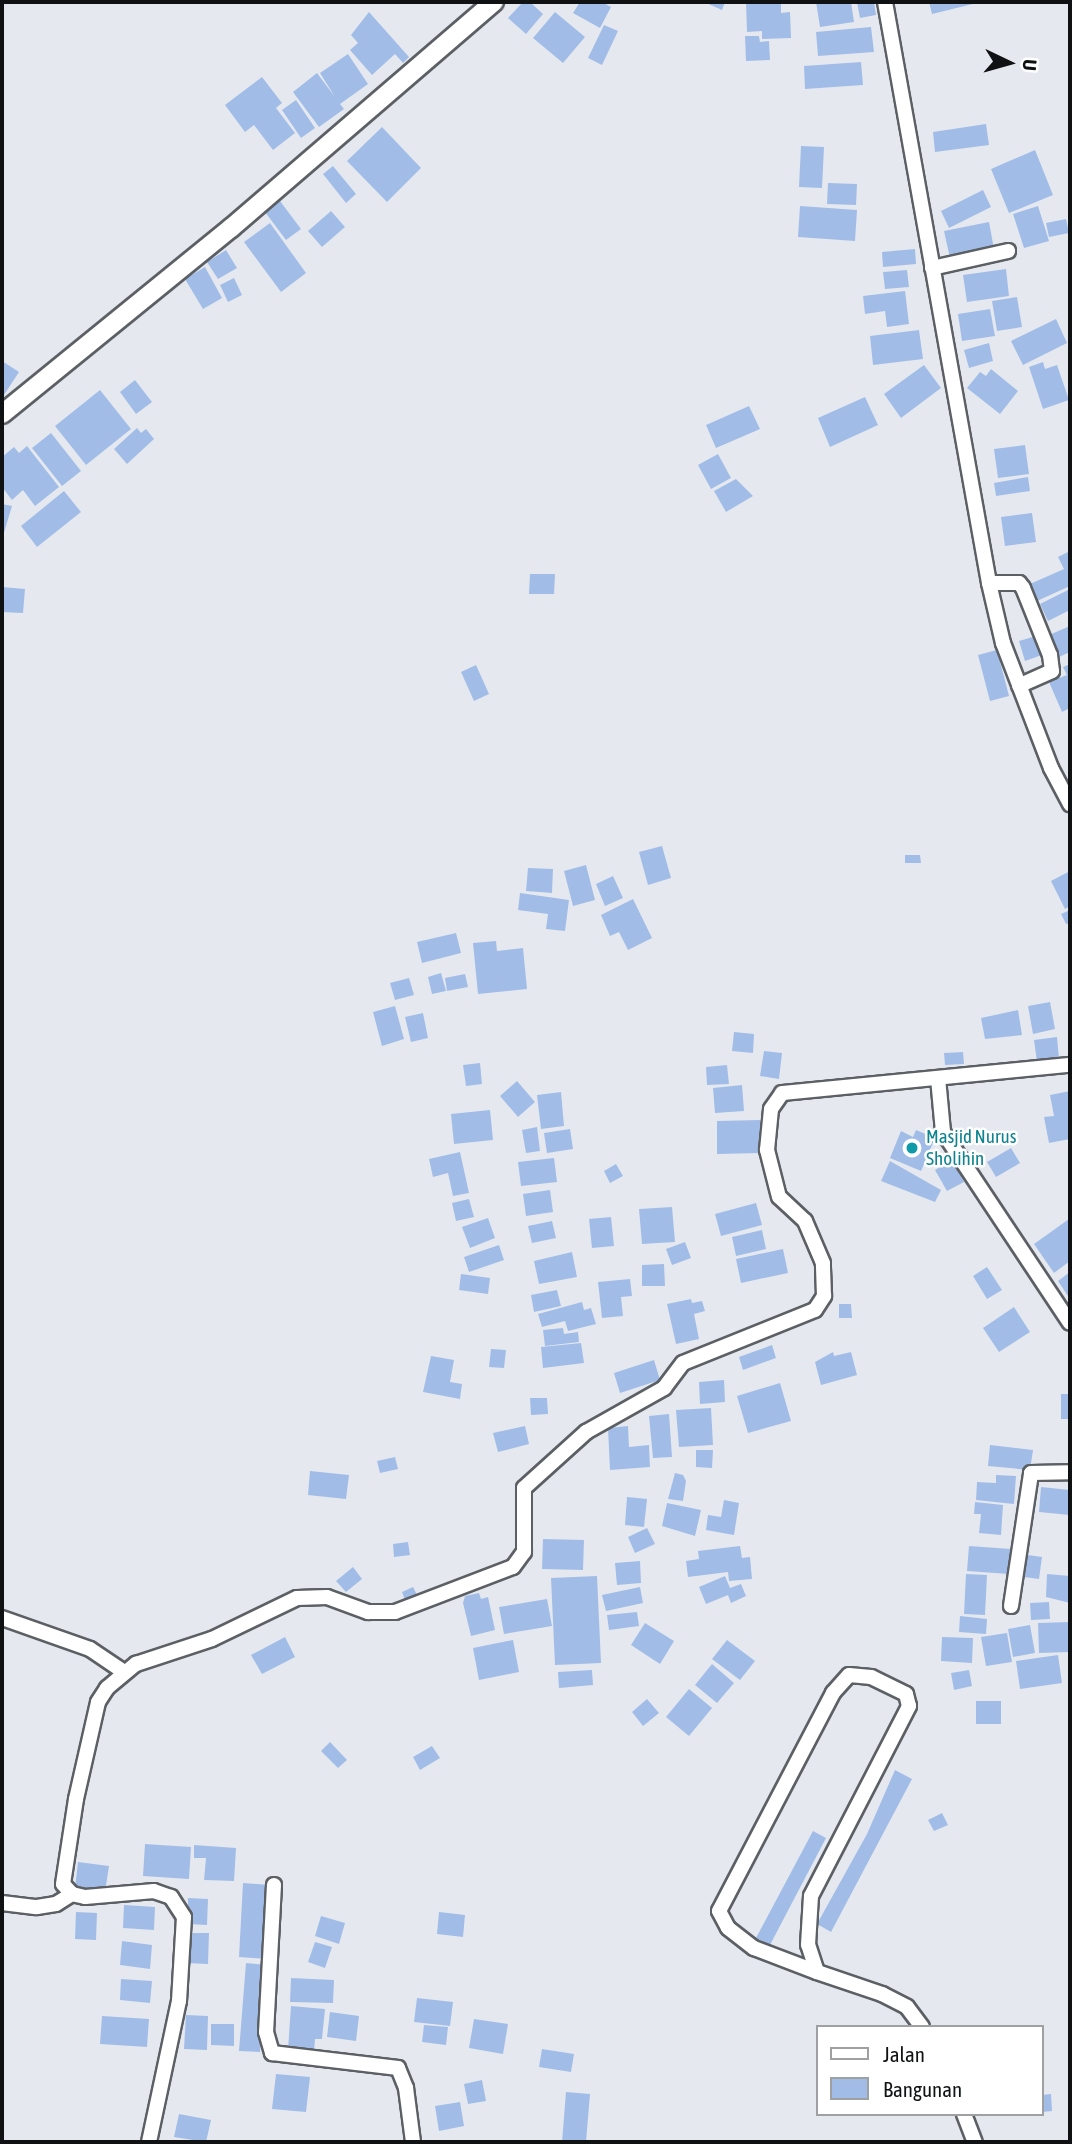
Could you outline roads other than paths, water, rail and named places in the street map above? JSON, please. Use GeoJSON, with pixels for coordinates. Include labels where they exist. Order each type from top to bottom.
{"type":"FeatureCollection","features":[{"type":"Feature","properties":{"kind":"street"},"geometry":{"type":"LineString","coordinates":[[2,414],[230,228],[494,2]]}},
{"type":"Feature","properties":{"kind":"street"},"geometry":{"type":"LineString","coordinates":[[885,2],[989,583],[1019,686],[1051,768],[1069,797]]}},
{"type":"Feature","properties":{"kind":"street"},"geometry":{"type":"LineString","coordinates":[[932,268],[1008,251]]}},
{"type":"Feature","properties":{"kind":"street"},"geometry":{"type":"LineString","coordinates":[[989,583],[1019,583],[1050,655],[1052,671],[1019,686]]}},
{"type":"Feature","properties":{"kind":"street"},"geometry":{"type":"LineString","coordinates":[[72,1894],[63,1884],[76,1799],[98,1702],[123,1671],[212,1639],[297,1598],[327,1597],[368,1612],[395,1612],[513,1567],[524,1552],[522,1495],[527,1483],[586,1432],[664,1388],[683,1363],[796,1320],[815,1310],[824,1296],[818,1248],[805,1221],[775,1187],[767,1150],[776,1098],[798,1089],[1070,1065]]}},
{"type":"Feature","properties":{"kind":"street"},"geometry":{"type":"LineString","coordinates":[[938,1078],[943,1132],[1070,1323]]}},
{"type":"Feature","properties":{"kind":"street"},"geometry":{"type":"LineString","coordinates":[[1010,1606],[1031,1474],[1043,1469],[1070,1472]]}},
{"type":"Feature","properties":{"kind":"street"},"geometry":{"type":"LineString","coordinates":[[2,1618],[90,1649],[123,1671]]}},
{"type":"Feature","properties":{"kind":"street"},"geometry":{"type":"LineString","coordinates":[[817,1972],[808,1945],[811,1896],[909,1706],[906,1694],[871,1677],[849,1675],[833,1693],[719,1905],[720,1920],[754,1948],[817,1972],[882,1994],[907,2007],[920,2025]]}},
{"type":"Feature","properties":{"kind":"street"},"geometry":{"type":"LineString","coordinates":[[274,1885],[266,2032],[272,2053],[398,2068],[406,2088],[413,2142]]}},
{"type":"Feature","properties":{"kind":"street"},"geometry":{"type":"LineString","coordinates":[[2,1904],[37,1907],[56,1904],[72,1894],[154,1891],[171,1897],[184,1917],[179,2001],[149,2142]]}},
{"type":"Feature","properties":{"kind":"street"},"geometry":{"type":"LineString","coordinates":[[965,2116],[975,2142]]}},
{"type":"Feature","properties":{"kind":"place","name":"Masjid Nurus Sholihin"},"geometry":{"type":"Point","coordinates":[912,1148]}}]}
